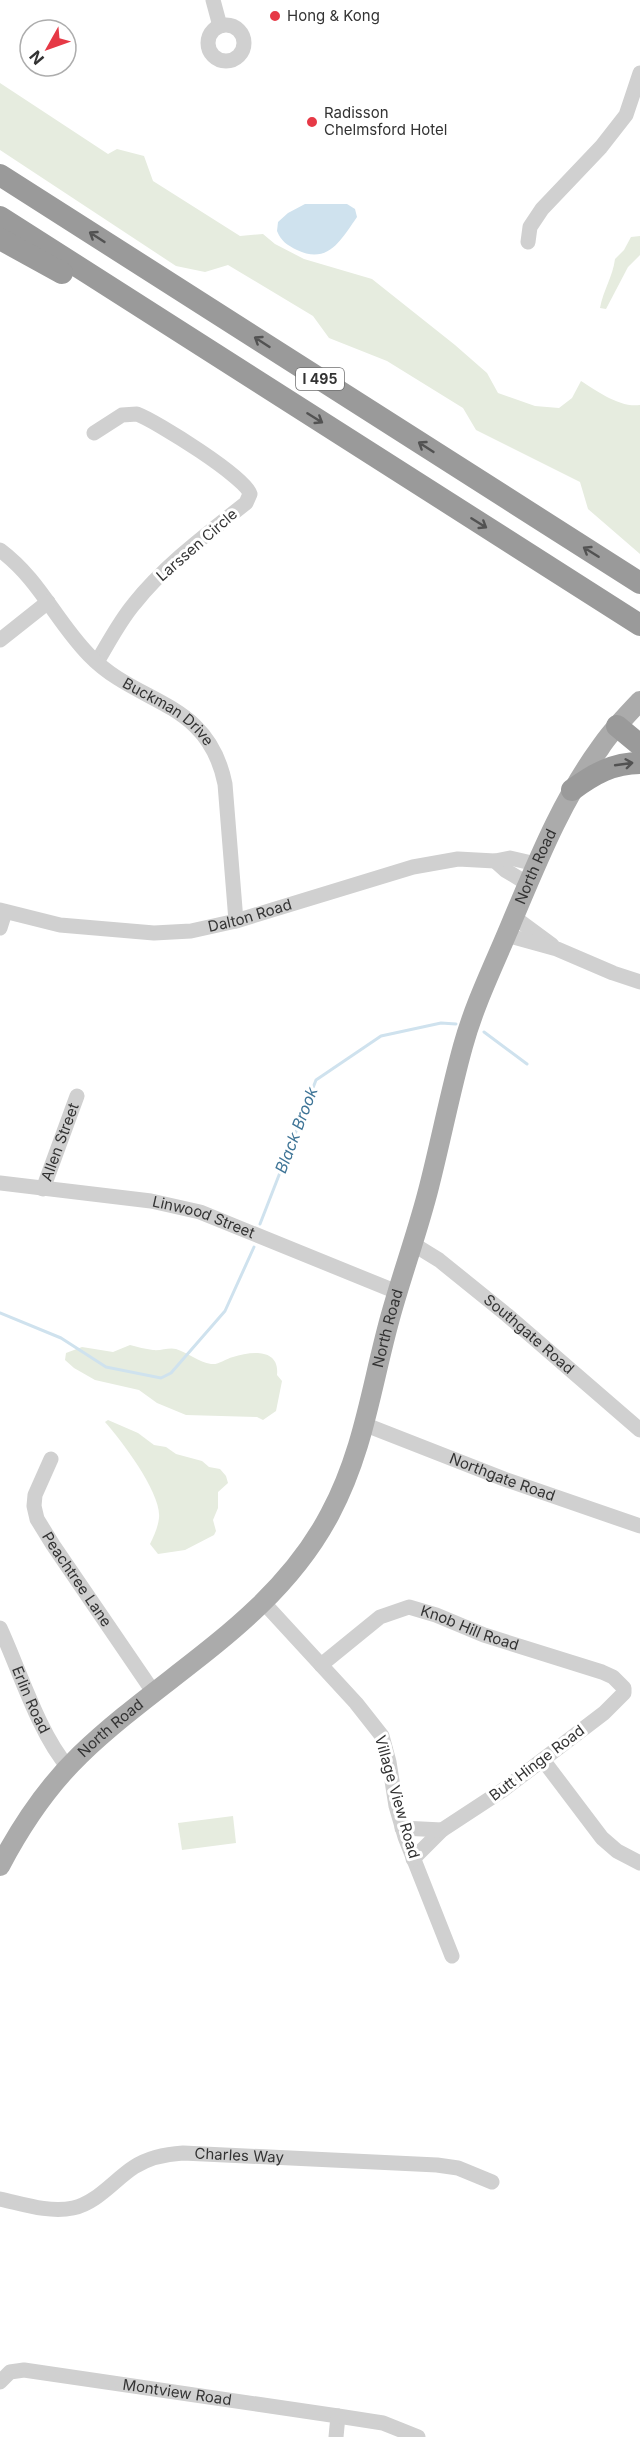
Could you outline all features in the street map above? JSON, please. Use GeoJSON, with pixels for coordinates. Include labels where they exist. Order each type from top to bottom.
{"type":"FeatureCollection","features":[{"type":"Feature","properties":{"kind":"highway","name":"I 495"},"geometry":{"type":"LineString","coordinates":[[0,175],[640,583]]}},
{"type":"Feature","properties":{"kind":"highway","name":"I 495"},"geometry":{"type":"LineString","coordinates":[[0,217],[640,625]]}},
{"type":"Feature","properties":{"kind":"highway"},"geometry":{"type":"LineString","coordinates":[[0,239],[280,396]]}},
{"type":"Feature","properties":{"kind":"highway"},"geometry":{"type":"LineString","coordinates":[[617,726],[640,745]]}},
{"type":"Feature","properties":{"kind":"highway"},"geometry":{"type":"LineString","coordinates":[[572,790],[605,768],[640,763]]}},
{"type":"Feature","properties":{"kind":"main road","name":"North Road"},"geometry":{"type":"LineString","coordinates":[[0,1866],[36,1807],[68,1767],[94,1742],[200,1658],[264,1603],[300,1561],[327,1520],[349,1476],[366,1425],[397,1292],[429,1190],[463,1046],[477,1003],[536,864],[572,790],[598,749],[640,701]]}},
{"type":"Feature","properties":{"kind":"street"},"geometry":{"type":"LineString","coordinates":[[213,0],[220,26]]}},
{"type":"Feature","properties":{"kind":"street"},"geometry":{"type":"LineString","coordinates":[[528,242],[530,227],[542,209],[601,147],[626,115],[640,73]]}},
{"type":"Feature","properties":{"kind":"street","name":"Larssen Circle"},"geometry":{"type":"LineString","coordinates":[[94,434],[122,415],[137,414],[221,466],[246,485],[250,494],[246,503],[181,556],[142,594],[123,618],[97,662]]}},
{"type":"Feature","properties":{"kind":"street","name":"Buckman Drive"},"geometry":{"type":"LineString","coordinates":[[0,550],[29,575],[84,650],[97,662],[128,683],[172,707],[202,733],[216,756],[225,784],[236,921]]}},
{"type":"Feature","properties":{"kind":"street"},"geometry":{"type":"LineString","coordinates":[[0,639],[48,602]]}},
{"type":"Feature","properties":{"kind":"street","name":"Dalton Road"},"geometry":{"type":"LineString","coordinates":[[3,911],[60,925],[154,933],[191,931],[236,921],[413,867],[458,859],[495,861],[510,858],[536,864]]}},
{"type":"Feature","properties":{"kind":"street"},"geometry":{"type":"LineString","coordinates":[[495,861],[528,884]]}},
{"type":"Feature","properties":{"kind":"street"},"geometry":{"type":"LineString","coordinates":[[0,928],[3,911]]}},
{"type":"Feature","properties":{"kind":"street"},"geometry":{"type":"LineString","coordinates":[[514,917],[557,948],[613,974],[640,982]]}},
{"type":"Feature","properties":{"kind":"street"},"geometry":{"type":"LineString","coordinates":[[506,936],[557,948]]}},
{"type":"Feature","properties":{"kind":"street","name":"Allen Street"},"geometry":{"type":"LineString","coordinates":[[43,1189],[77,1096]]}},
{"type":"Feature","properties":{"kind":"street","name":"Linwood Street"},"geometry":{"type":"LineString","coordinates":[[0,1183],[152,1201],[200,1212],[397,1292]]}},
{"type":"Feature","properties":{"kind":"street","name":"Southgate Road"},"geometry":{"type":"LineString","coordinates":[[413,1244],[439,1260],[507,1315],[640,1430]]}},
{"type":"Feature","properties":{"kind":"street","name":"Northgate Road"},"geometry":{"type":"LineString","coordinates":[[366,1425],[504,1479],[640,1526]]}},
{"type":"Feature","properties":{"kind":"street","name":"Peachtree Lane"},"geometry":{"type":"LineString","coordinates":[[51,1459],[35,1495],[34,1506],[37,1519],[52,1545],[154,1693]]}},
{"type":"Feature","properties":{"kind":"street","name":"Village View Road"},"geometry":{"type":"LineString","coordinates":[[264,1603],[373,1723],[382,1736],[387,1750],[402,1828],[452,1956]]}},
{"type":"Feature","properties":{"kind":"street","name":"Knob Hill Road"},"geometry":{"type":"LineString","coordinates":[[321,1665],[380,1617],[410,1608],[436,1615],[484,1635],[602,1672],[613,1677],[625,1690]]}},
{"type":"Feature","properties":{"kind":"street","name":"Erlin Road"},"geometry":{"type":"LineString","coordinates":[[1,1632],[47,1733],[59,1757],[68,1767]]}},
{"type":"Feature","properties":{"kind":"street","name":"Butt Hinge Road"},"geometry":{"type":"LineString","coordinates":[[413,1860],[442,1830],[503,1790],[543,1760],[609,1708],[625,1690]]}},
{"type":"Feature","properties":{"kind":"street"},"geometry":{"type":"LineString","coordinates":[[543,1760],[602,1838],[617,1851],[640,1863]]}},
{"type":"Feature","properties":{"kind":"street"},"geometry":{"type":"LineString","coordinates":[[402,1828],[442,1830]]}},
{"type":"Feature","properties":{"kind":"street","name":"Charles Way"},"geometry":{"type":"LineString","coordinates":[[0,2199],[50,2210],[71,2208],[88,2202],[141,2163],[161,2156],[183,2153],[437,2165],[458,2168],[492,2182]]}},
{"type":"Feature","properties":{"kind":"street","name":"Montview Road"},"geometry":{"type":"LineString","coordinates":[[0,2382],[10,2372],[24,2370],[383,2423],[418,2437]]}},
{"type":"Feature","properties":{"kind":"street"},"geometry":{"type":"LineString","coordinates":[[336,2437],[338,2416]]}},
{"type":"Feature","properties":{"kind":"shaded area"},"geometry":{"type":"Polygon","coordinates":[[[0,83],[108,154],[117,149],[144,156],[153,181],[240,236],[263,234],[275,244],[304,259],[372,279],[487,373],[498,393],[535,406],[559,408],[572,398],[581,381],[617,401],[640,405],[640,554],[588,509],[580,482],[476,430],[463,408],[387,361],[329,338],[313,316],[228,265],[205,272],[176,266],[0,150],[0,83]]]}},
{"type":"Feature","properties":{"kind":"shaded area"},"geometry":{"type":"Polygon","coordinates":[[[640,236],[640,255],[628,267],[606,309],[600,308],[615,259],[624,250],[631,237],[640,236]]]}},
{"type":"Feature","properties":{"kind":"shaded area"},"geometry":{"type":"Polygon","coordinates":[[[130,1345],[153,1350],[176,1349],[211,1364],[248,1353],[269,1356],[274,1360],[277,1375],[282,1381],[276,1411],[263,1420],[257,1417],[186,1415],[157,1403],[139,1390],[95,1380],[65,1360],[66,1353],[82,1347],[113,1352],[130,1345]]]}},
{"type":"Feature","properties":{"kind":"shaded area"},"geometry":{"type":"Polygon","coordinates":[[[108,1420],[138,1433],[154,1445],[166,1447],[176,1454],[220,1469],[228,1483],[218,1492],[218,1508],[213,1520],[216,1531],[214,1535],[185,1550],[158,1554],[150,1544],[159,1518],[154,1496],[140,1468],[105,1422],[108,1420]]]}},
{"type":"Feature","properties":{"kind":"shaded area"},"geometry":{"type":"Polygon","coordinates":[[[233,1816],[236,1843],[182,1850],[178,1823],[233,1816]]]}},
{"type":"Feature","properties":{"kind":"water"},"geometry":{"type":"Polygon","coordinates":[[[305,204],[347,204],[355,209],[357,217],[333,248],[317,254],[308,254],[287,244],[277,231],[278,222],[288,213],[305,204]]]}},
{"type":"Feature","properties":{"kind":"waterway","name":"Black Brook"},"geometry":{"type":"LineString","coordinates":[[260,1224],[316,1080],[381,1036],[441,1023],[456,1024]]}},
{"type":"Feature","properties":{"kind":"waterway","name":"Black Brook"},"geometry":{"type":"LineString","coordinates":[[484,1032],[527,1064]]}},
{"type":"Feature","properties":{"kind":"waterway","name":"Black Brook"},"geometry":{"type":"LineString","coordinates":[[0,1313],[61,1338],[106,1367],[161,1378],[171,1373],[225,1311],[254,1247]]}},
{"type":"Feature","properties":{"kind":"place","name":"Hong & Kong"},"geometry":{"type":"Point","coordinates":[275,16]}},
{"type":"Feature","properties":{"kind":"place","name":"Radisson Chelmsford Hotel"},"geometry":{"type":"Point","coordinates":[312,122]}}]}
